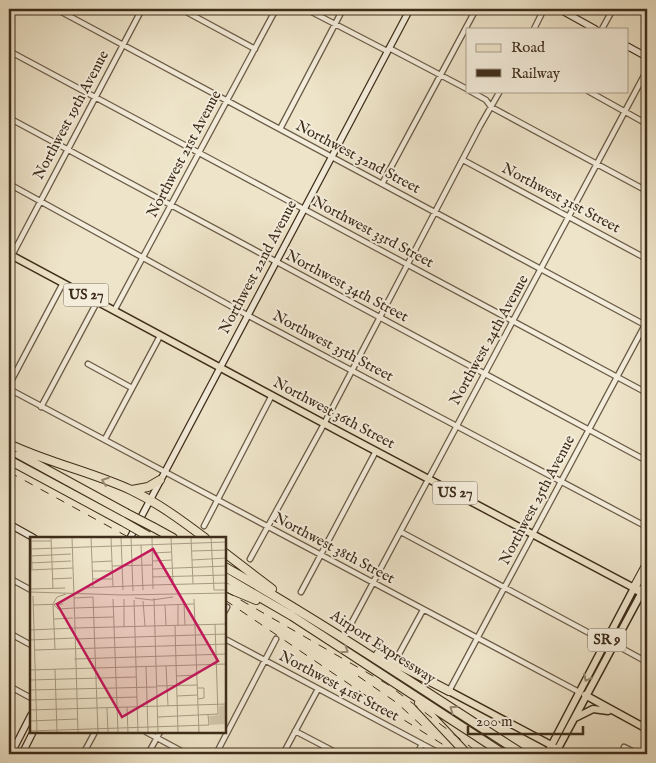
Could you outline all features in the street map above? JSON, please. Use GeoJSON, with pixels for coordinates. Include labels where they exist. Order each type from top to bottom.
{"type":"FeatureCollection","features":[{"type":"Feature","properties":{"kind":"highway"},"geometry":{"type":"LineString","coordinates":[[9,444],[50,462],[130,490],[164,508],[204,537]]}},
{"type":"Feature","properties":{"kind":"highway"},"geometry":{"type":"LineString","coordinates":[[9,448],[171,537]]}},
{"type":"Feature","properties":{"kind":"highway"},"geometry":{"type":"LineString","coordinates":[[9,460],[150,537]]}},
{"type":"Feature","properties":{"kind":"highway"},"geometry":{"type":"LineString","coordinates":[[130,490],[144,488],[160,480]]}},
{"type":"Feature","properties":{"kind":"highway"},"geometry":{"type":"LineString","coordinates":[[226,554],[284,600]]}},
{"type":"Feature","properties":{"kind":"highway","name":"SR 9"},"geometry":{"type":"LineString","coordinates":[[634,588],[647,564]]}},
{"type":"Feature","properties":{"kind":"highway","name":"Airport Expressway"},"geometry":{"type":"LineString","coordinates":[[226,567],[351,642],[523,754]]}},
{"type":"Feature","properties":{"kind":"highway","name":"Airport Expressway"},"geometry":{"type":"LineString","coordinates":[[226,578],[292,616],[504,754]]}},
{"type":"Feature","properties":{"kind":"highway","name":"SR 9"},"geometry":{"type":"LineString","coordinates":[[644,593],[647,582]]}},
{"type":"Feature","properties":{"kind":"highway"},"geometry":{"type":"LineString","coordinates":[[226,587],[292,616]]}},
{"type":"Feature","properties":{"kind":"highway","name":"Northwest 36th Street"},"geometry":{"type":"LineString","coordinates":[[634,588],[644,593]]}},
{"type":"Feature","properties":{"kind":"highway"},"geometry":{"type":"LineString","coordinates":[[351,642],[394,662],[449,692]]}},
{"type":"Feature","properties":{"kind":"highway"},"geometry":{"type":"LineString","coordinates":[[407,691],[467,754]]}},
{"type":"Feature","properties":{"kind":"main road","name":"Northwest 22nd Avenue"},"geometry":{"type":"LineString","coordinates":[[130,537],[410,9]]}},
{"type":"Feature","properties":{"kind":"main road"},"geometry":{"type":"LineString","coordinates":[[559,9],[593,28]]}},
{"type":"Feature","properties":{"kind":"main road"},"geometry":{"type":"LineString","coordinates":[[628,47],[647,57]]}},
{"type":"Feature","properties":{"kind":"main road","name":"Northwest 36th Street"},"geometry":{"type":"LineString","coordinates":[[10,256],[634,588]]}},
{"type":"Feature","properties":{"kind":"main road"},"geometry":{"type":"LineString","coordinates":[[9,524],[32,537]]}},
{"type":"Feature","properties":{"kind":"main road","name":"SR 9"},"geometry":{"type":"LineString","coordinates":[[555,749],[579,692],[634,588]]}},
{"type":"Feature","properties":{"kind":"main road","name":"SR 9"},"geometry":{"type":"LineString","coordinates":[[546,754],[555,749],[574,718],[644,593]]}},
{"type":"Feature","properties":{"kind":"main road"},"geometry":{"type":"LineString","coordinates":[[606,642],[608,646],[607,658]]}},
{"type":"Feature","properties":{"kind":"main road"},"geometry":{"type":"LineString","coordinates":[[449,692],[555,749]]}},
{"type":"Feature","properties":{"kind":"main road","name":"Northwest 38th Street"},"geometry":{"type":"LineString","coordinates":[[579,692],[647,729]]}},
{"type":"Feature","properties":{"kind":"main road"},"geometry":{"type":"LineString","coordinates":[[574,718],[596,708],[621,715]]}},
{"type":"Feature","properties":{"kind":"main road"},"geometry":{"type":"LineString","coordinates":[[11,754],[30,717]]}},
{"type":"Feature","properties":{"kind":"main road"},"geometry":{"type":"LineString","coordinates":[[22,754],[32,733]]}},
{"type":"Feature","properties":{"kind":"street","name":"Northwest 32nd Street"},"geometry":{"type":"LineString","coordinates":[[56,9],[647,324]]}},
{"type":"Feature","properties":{"kind":"street","name":"Northwest 19th Avenue"},"geometry":{"type":"LineString","coordinates":[[10,256],[142,9]]}},
{"type":"Feature","properties":{"kind":"street"},"geometry":{"type":"LineString","coordinates":[[181,9],[255,49]]}},
{"type":"Feature","properties":{"kind":"street","name":"Northwest 21st Avenue"},"geometry":{"type":"LineString","coordinates":[[114,311],[276,9]]}},
{"type":"Feature","properties":{"kind":"street"},"geometry":{"type":"LineString","coordinates":[[306,9],[466,88]]}},
{"type":"Feature","properties":{"kind":"street"},"geometry":{"type":"LineString","coordinates":[[280,129],[343,9]]}},
{"type":"Feature","properties":{"kind":"street"},"geometry":{"type":"LineString","coordinates":[[382,184],[476,9]]}},
{"type":"Feature","properties":{"kind":"street"},"geometry":{"type":"LineString","coordinates":[[534,28],[544,9]]}},
{"type":"Feature","properties":{"kind":"street"},"geometry":{"type":"LineString","coordinates":[[603,28],[613,9]]}},
{"type":"Feature","properties":{"kind":"street","name":"Northwest 33rd Street"},"geometry":{"type":"LineString","coordinates":[[9,50],[303,210],[408,264],[647,393]]}},
{"type":"Feature","properties":{"kind":"street","name":"Northwest 24th Avenue"},"geometry":{"type":"LineString","coordinates":[[352,622],[647,70]]}},
{"type":"Feature","properties":{"kind":"street"},"geometry":{"type":"LineString","coordinates":[[472,92],[486,100],[491,107],[647,191]]}},
{"type":"Feature","properties":{"kind":"street"},"geometry":{"type":"LineString","coordinates":[[250,559],[324,424],[499,92]]}},
{"type":"Feature","properties":{"kind":"street"},"geometry":{"type":"LineString","coordinates":[[590,92],[647,124]]}},
{"type":"Feature","properties":{"kind":"street","name":"Northwest 34th Street"},"geometry":{"type":"LineString","coordinates":[[9,118],[647,460]]}},
{"type":"Feature","properties":{"kind":"street","name":"Northwest 31st Street"},"geometry":{"type":"LineString","coordinates":[[463,160],[647,259]]}},
{"type":"Feature","properties":{"kind":"street","name":"Northwest 35th Street"},"geometry":{"type":"LineString","coordinates":[[9,184],[247,315],[647,527]]}},
{"type":"Feature","properties":{"kind":"street"},"geometry":{"type":"LineString","coordinates":[[9,385],[63,283]]}},
{"type":"Feature","properties":{"kind":"street"},"geometry":{"type":"LineString","coordinates":[[41,407],[97,302]]}},
{"type":"Feature","properties":{"kind":"street","name":"Northwest 25th Avenue"},"geometry":{"type":"LineString","coordinates":[[449,692],[647,324]]}},
{"type":"Feature","properties":{"kind":"street"},"geometry":{"type":"LineString","coordinates":[[105,440],[160,336]]}},
{"type":"Feature","properties":{"kind":"street"},"geometry":{"type":"LineString","coordinates":[[88,364],[132,388]]}},
{"type":"Feature","properties":{"kind":"street","name":"Northwest 38th Street"},"geometry":{"type":"LineString","coordinates":[[9,390],[579,692]]}},
{"type":"Feature","properties":{"kind":"street"},"geometry":{"type":"LineString","coordinates":[[204,526],[272,395]]}},
{"type":"Feature","properties":{"kind":"street"},"geometry":{"type":"LineString","coordinates":[[300,592],[376,451]]}},
{"type":"Feature","properties":{"kind":"street"},"geometry":{"type":"LineString","coordinates":[[401,532],[606,642]]}},
{"type":"Feature","properties":{"kind":"street"},"geometry":{"type":"LineString","coordinates":[[9,578],[30,589]]}},
{"type":"Feature","properties":{"kind":"street"},"geometry":{"type":"LineString","coordinates":[[399,654],[423,610]]}},
{"type":"Feature","properties":{"kind":"street"},"geometry":{"type":"LineString","coordinates":[[9,633],[30,644]]}},
{"type":"Feature","properties":{"kind":"street"},"geometry":{"type":"LineString","coordinates":[[216,754],[276,639]]}},
{"type":"Feature","properties":{"kind":"street","name":"Northwest 41st Street"},"geometry":{"type":"LineString","coordinates":[[226,640],[441,754]]}},
{"type":"Feature","properties":{"kind":"street"},"geometry":{"type":"LineString","coordinates":[[614,644],[647,662]]}},
{"type":"Feature","properties":{"kind":"street"},"geometry":{"type":"LineString","coordinates":[[9,686],[30,697]]}},
{"type":"Feature","properties":{"kind":"street"},"geometry":{"type":"LineString","coordinates":[[283,754],[318,688]]}},
{"type":"Feature","properties":{"kind":"street"},"geometry":{"type":"LineString","coordinates":[[296,731],[339,754]]}},
{"type":"Feature","properties":{"kind":"street"},"geometry":{"type":"LineString","coordinates":[[83,754],[94,733]]}},
{"type":"Feature","properties":{"kind":"street"},"geometry":{"type":"LineString","coordinates":[[148,733],[187,754]]}},
{"type":"Feature","properties":{"kind":"street"},"geometry":{"type":"LineString","coordinates":[[148,754],[159,733]]}},
{"type":"Feature","properties":{"kind":"street"},"geometry":{"type":"LineString","coordinates":[[9,740],[16,744]]}},
{"type":"Feature","properties":{"kind":"street"},"geometry":{"type":"LineString","coordinates":[[417,754],[422,744]]}},
{"type":"Feature","properties":{"kind":"street"},"geometry":{"type":"LineString","coordinates":[[624,747],[638,754]]}},
{"type":"Feature","properties":{"kind":"street"},"geometry":{"type":"LineString","coordinates":[[555,749],[568,754]]}},
{"type":"Feature","properties":{"kind":"railway"},"geometry":{"type":"LineString","coordinates":[[9,472],[128,537]]}},
{"type":"Feature","properties":{"kind":"railway"},"geometry":{"type":"LineString","coordinates":[[226,592],[387,684],[480,754]]}},
{"type":"Feature","properties":{"kind":"railway"},"geometry":{"type":"LineString","coordinates":[[226,601],[377,703],[458,754]]}},
{"type":"Feature","properties":{"kind":"railway"},"geometry":{"type":"LineString","coordinates":[[358,676],[397,703],[422,726]]}}]}
